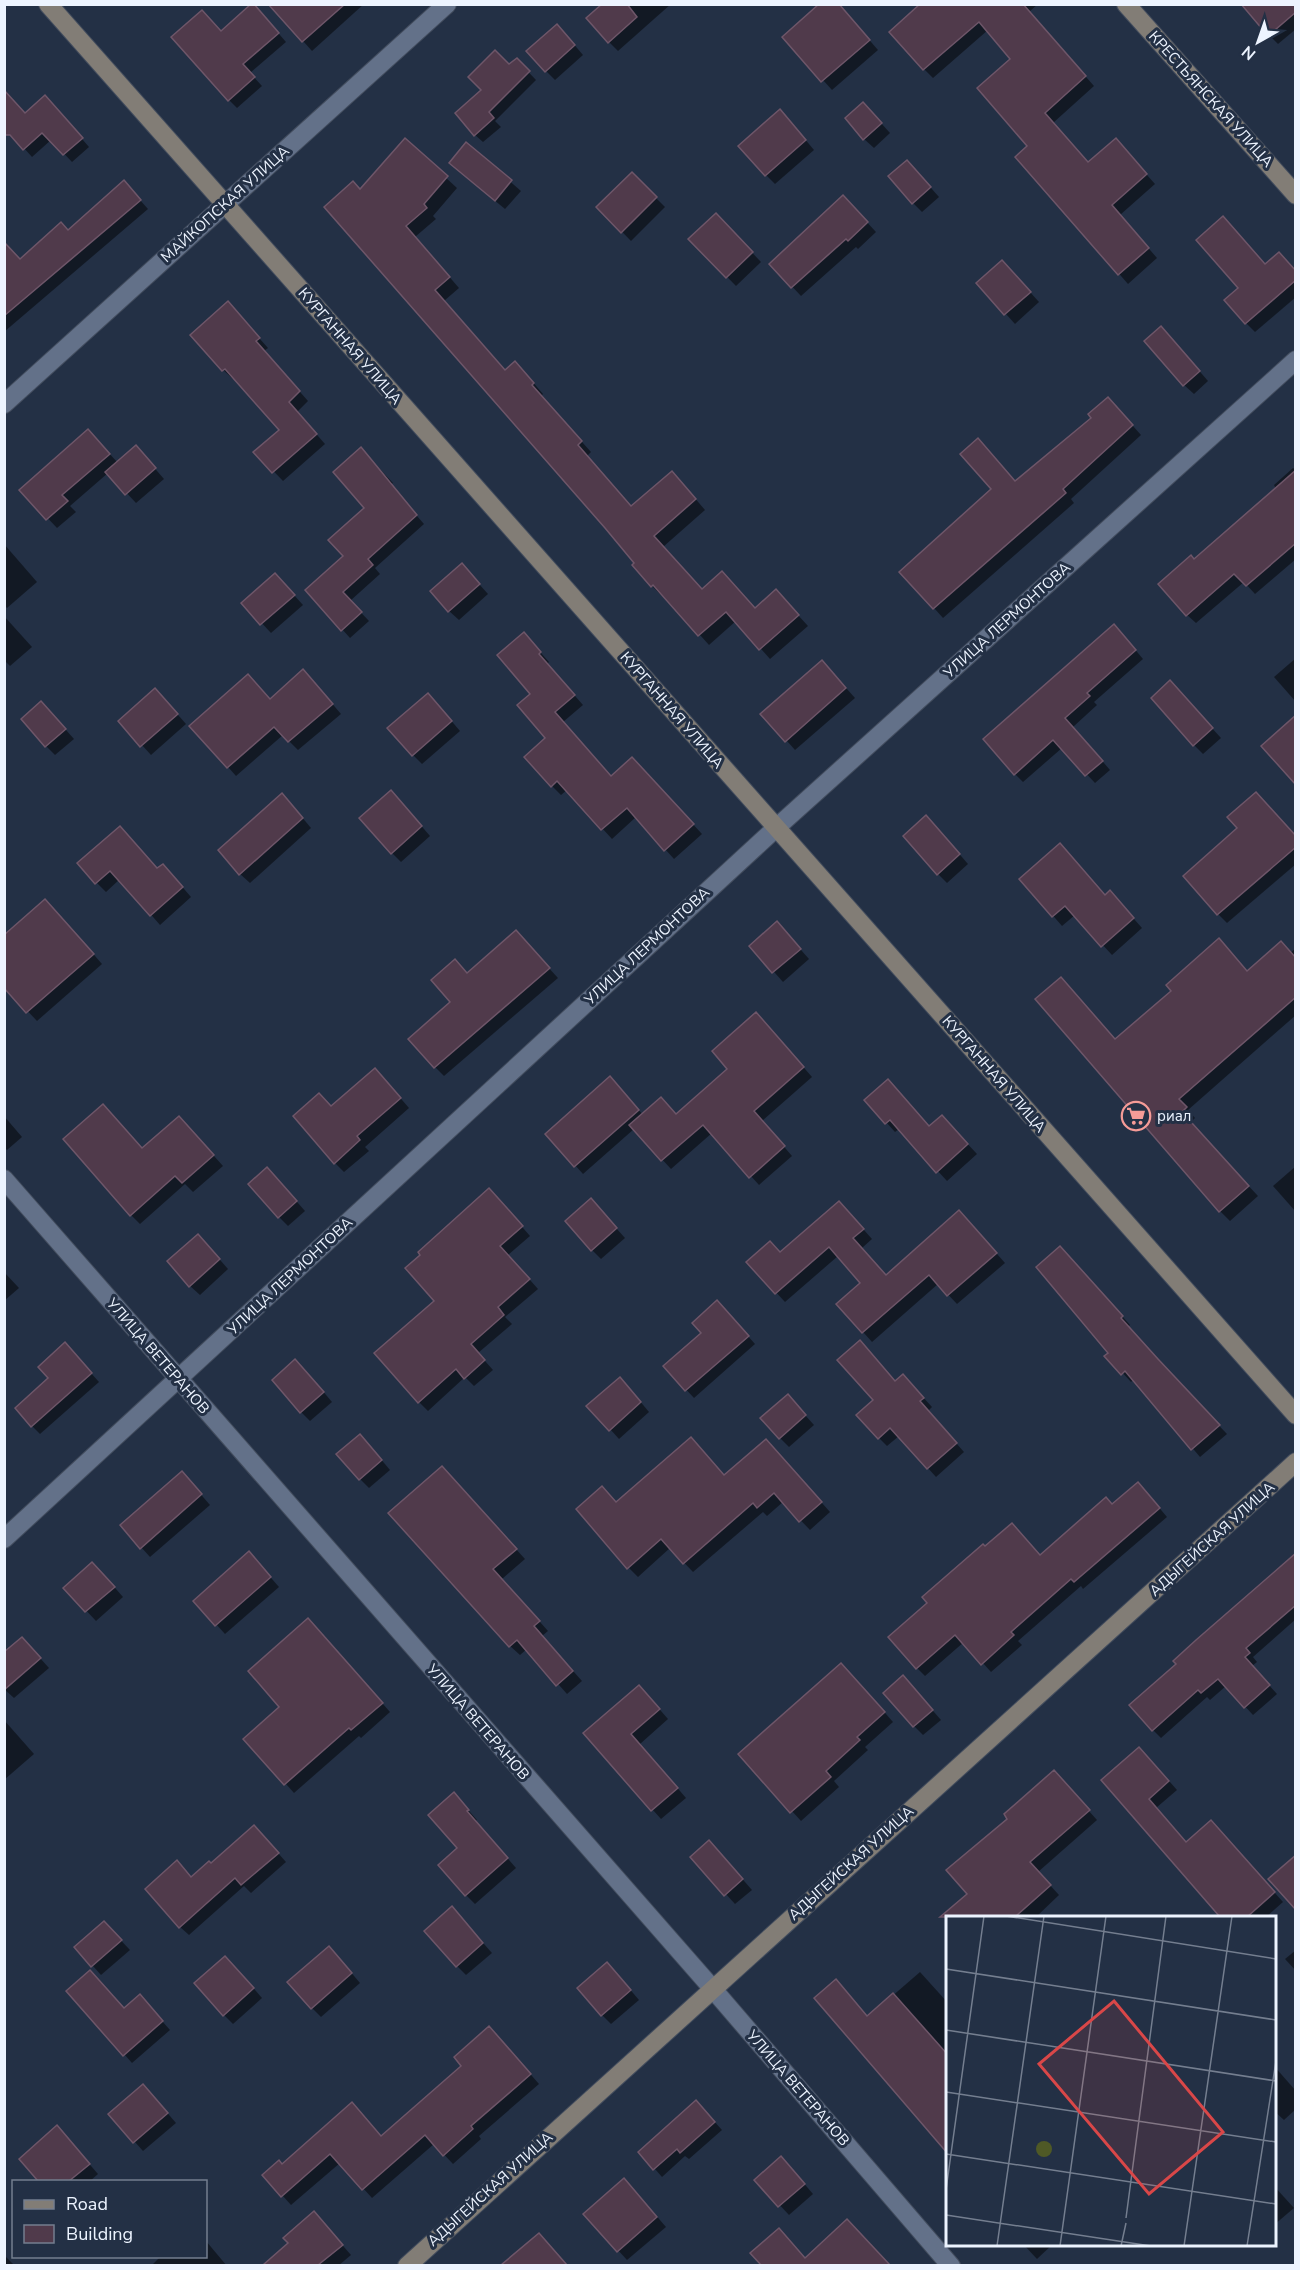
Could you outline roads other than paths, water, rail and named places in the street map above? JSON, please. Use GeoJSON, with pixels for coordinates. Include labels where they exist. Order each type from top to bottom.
{"type":"FeatureCollection","features":[{"type":"Feature","properties":{"kind":"street","name":"КУРГАННАЯ УЛИЦА"},"geometry":{"type":"LineString","coordinates":[[48,4],[1296,1416]]}},
{"type":"Feature","properties":{"kind":"street","name":"МАЙКОПСКАЯ УЛИЦА"},"geometry":{"type":"LineString","coordinates":[[4,404],[447,4]]}},
{"type":"Feature","properties":{"kind":"street","name":"КРЕСТЬЯНСКАЯ УЛИЦА"},"geometry":{"type":"LineString","coordinates":[[1126,4],[1296,195]]}},
{"type":"Feature","properties":{"kind":"street","name":"УЛИЦА ЛЕРМОНТОВА"},"geometry":{"type":"LineString","coordinates":[[4,1539],[776,828],[1296,360]]}},
{"type":"Feature","properties":{"kind":"street","name":"УЛИЦА ВЕТЕРАНОВ"},"geometry":{"type":"LineString","coordinates":[[4,1179],[712,1988],[951,2265]]}},
{"type":"Feature","properties":{"kind":"street","name":"АДЫГЕЙСКАЯ УЛИЦА"},"geometry":{"type":"LineString","coordinates":[[406,2265],[1296,1462]]}},
{"type":"Feature","properties":{"kind":"place","name":"риал"},"geometry":{"type":"Point","coordinates":[1136,1116]}}]}
